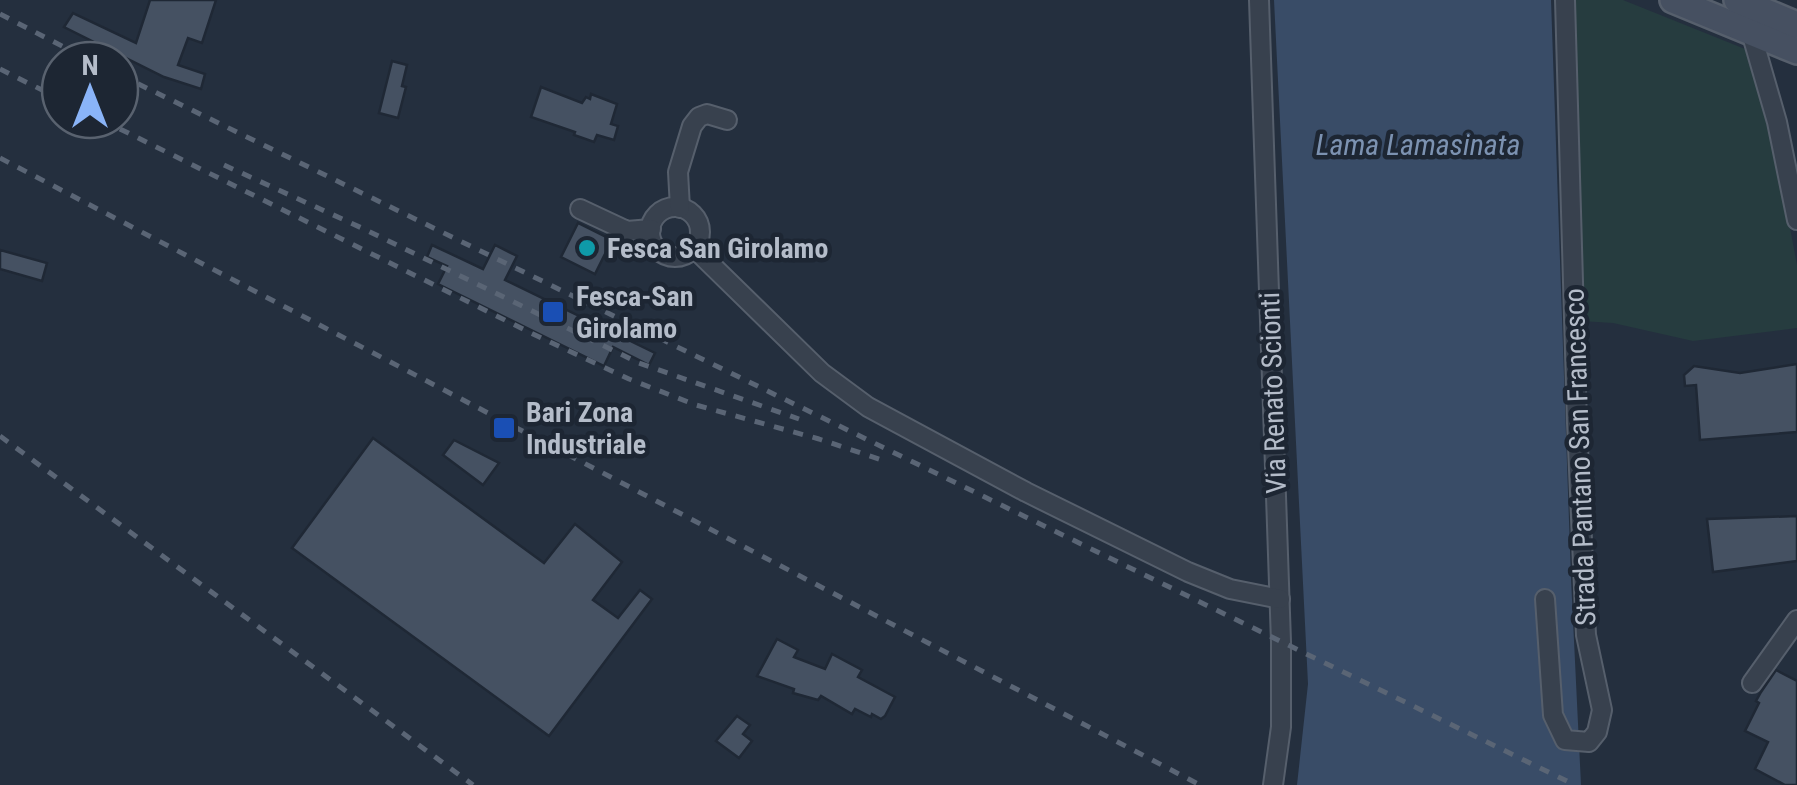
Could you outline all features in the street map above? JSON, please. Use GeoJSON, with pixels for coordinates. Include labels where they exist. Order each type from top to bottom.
{"type":"FeatureCollection","features":[{"type":"Feature","properties":{"kind":"main road"},"geometry":{"type":"LineString","coordinates":[[1673,0],[1797,50]]}},
{"type":"Feature","properties":{"kind":"main road"},"geometry":{"type":"LineString","coordinates":[[1737,0],[1797,24]]}},
{"type":"Feature","properties":{"kind":"street","name":"Via Renato Scionti"},"geometry":{"type":"LineString","coordinates":[[1259,0],[1280,598],[1280,727],[1273,785]]}},
{"type":"Feature","properties":{"kind":"street","name":"Strada Pantano San Francesco"},"geometry":{"type":"LineString","coordinates":[[1545,600],[1552,715],[1565,740],[1589,742],[1597,732],[1602,710],[1586,635],[1565,0]]}},
{"type":"Feature","properties":{"kind":"street"},"geometry":{"type":"LineString","coordinates":[[1751,32],[1777,122],[1797,220]]}},
{"type":"Feature","properties":{"kind":"street"},"geometry":{"type":"LineString","coordinates":[[680,208],[678,172],[692,126],[708,114],[728,120]]}},
{"type":"Feature","properties":{"kind":"street"},"geometry":{"type":"LineString","coordinates":[[680,208],[699,224],[700,232],[694,248],[680,256],[664,254],[654,244],[651,228],[664,210],[680,208]]}},
{"type":"Feature","properties":{"kind":"street"},"geometry":{"type":"LineString","coordinates":[[580,209],[627,231],[651,228]]}},
{"type":"Feature","properties":{"kind":"street"},"geometry":{"type":"LineString","coordinates":[[694,248],[822,373],[868,406],[1026,492],[1188,572],[1230,589],[1280,598]]}},
{"type":"Feature","properties":{"kind":"street"},"geometry":{"type":"LineString","coordinates":[[1752,683],[1797,620]]}},
{"type":"Feature","properties":{"kind":"green space"},"geometry":{"type":"Polygon","coordinates":[[[1569,0],[1623,0],[1750,51],[1770,121],[1797,265],[1797,328],[1693,341],[1613,323],[1581,321],[1569,0]]]}},
{"type":"Feature","properties":{"kind":"water","name":"Lama Lamasinata"},"geometry":{"type":"Polygon","coordinates":[[[1274,0],[1551,0],[1581,785],[1297,785],[1308,684],[1274,0]]]}},
{"type":"Feature","properties":{"kind":"building"},"geometry":{"type":"Polygon","coordinates":[[[150,0],[216,0],[202,43],[188,38],[178,65],[205,74],[201,89],[140,65],[140,40],[137,40],[150,0]]]}},
{"type":"Feature","properties":{"kind":"building"},"geometry":{"type":"Polygon","coordinates":[[[73,13],[130,40],[90,40],[64,27],[73,13]]]}},
{"type":"Feature","properties":{"kind":"building"},"geometry":{"type":"Polygon","coordinates":[[[392,61],[407,65],[398,118],[379,113],[392,61]]]}},
{"type":"Feature","properties":{"kind":"building"},"geometry":{"type":"Polygon","coordinates":[[[541,87],[582,103],[591,94],[617,104],[611,124],[618,126],[614,140],[597,135],[594,142],[531,117],[541,87]]]}},
{"type":"Feature","properties":{"kind":"building","name":"Fesca San Girolamo"},"geometry":{"type":"Polygon","coordinates":[[[578,223],[612,240],[595,274],[561,257],[578,223]]]}},
{"type":"Feature","properties":{"kind":"building"},"geometry":{"type":"Polygon","coordinates":[[[432,245],[483,269],[495,245],[517,256],[505,280],[655,353],[649,365],[613,347],[604,366],[438,284],[447,266],[427,257],[432,245]]]}},
{"type":"Feature","properties":{"kind":"building"},"geometry":{"type":"Polygon","coordinates":[[[0,250],[47,263],[42,281],[0,269],[0,250]]]}},
{"type":"Feature","properties":{"kind":"building"},"geometry":{"type":"Polygon","coordinates":[[[1797,364],[1797,432],[1700,440],[1696,385],[1685,386],[1684,375],[1694,366],[1740,373],[1797,364]]]}},
{"type":"Feature","properties":{"kind":"building"},"geometry":{"type":"Polygon","coordinates":[[[373,438],[544,563],[575,524],[622,562],[593,600],[618,618],[640,590],[652,599],[549,736],[292,548],[373,438]]]}},
{"type":"Feature","properties":{"kind":"building"},"geometry":{"type":"Polygon","coordinates":[[[454,440],[499,463],[483,485],[443,455],[454,440]]]}},
{"type":"Feature","properties":{"kind":"building"},"geometry":{"type":"Polygon","coordinates":[[[1797,516],[1797,561],[1713,572],[1707,519],[1797,516]]]}},
{"type":"Feature","properties":{"kind":"building"},"geometry":{"type":"Polygon","coordinates":[[[777,639],[798,650],[794,657],[825,669],[832,654],[862,670],[858,677],[895,697],[885,716],[871,717],[855,709],[852,714],[821,696],[818,700],[793,693],[794,689],[757,676],[777,639]]]}},
{"type":"Feature","properties":{"kind":"building"},"geometry":{"type":"Polygon","coordinates":[[[1776,670],[1797,681],[1797,785],[1785,785],[1755,769],[1768,742],[1745,731],[1759,703],[1756,701],[1776,670]]]}},
{"type":"Feature","properties":{"kind":"building"},"geometry":{"type":"Polygon","coordinates":[[[737,716],[750,725],[743,734],[752,741],[739,758],[716,741],[737,716]]]}},
{"type":"Feature","properties":{"kind":"railway"},"geometry":{"type":"LineString","coordinates":[[0,14],[50,40]]}},
{"type":"Feature","properties":{"kind":"railway"},"geometry":{"type":"LineString","coordinates":[[0,69],[40,89]]}},
{"type":"Feature","properties":{"kind":"railway"},"geometry":{"type":"LineString","coordinates":[[140,85],[1575,785]]}},
{"type":"Feature","properties":{"kind":"railway"},"geometry":{"type":"LineString","coordinates":[[140,139],[629,379],[696,405],[885,461]]}},
{"type":"Feature","properties":{"kind":"railway"},"geometry":{"type":"LineString","coordinates":[[0,158],[1200,785]]}},
{"type":"Feature","properties":{"kind":"railway"},"geometry":{"type":"LineString","coordinates":[[224,165],[639,363],[799,419]]}},
{"type":"Feature","properties":{"kind":"railway"},"geometry":{"type":"LineString","coordinates":[[0,436],[473,785]]}},
{"type":"Feature","properties":{"kind":"place","name":"Fesca San Girolamo"},"geometry":{"type":"Point","coordinates":[587,248]}},
{"type":"Feature","properties":{"kind":"place","name":"Fesca-San Girolamo"},"geometry":{"type":"Point","coordinates":[553,312]}},
{"type":"Feature","properties":{"kind":"place","name":"Bari Zona Industriale"},"geometry":{"type":"Point","coordinates":[504,428]}}]}
